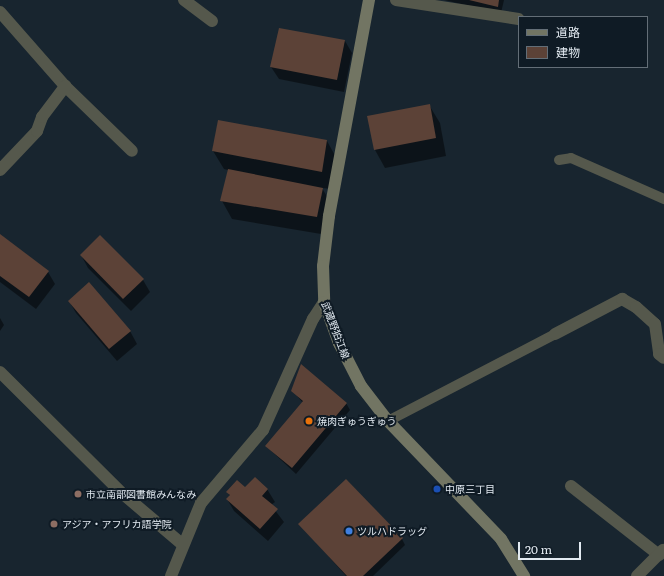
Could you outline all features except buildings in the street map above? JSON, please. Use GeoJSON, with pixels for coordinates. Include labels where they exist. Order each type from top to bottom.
{"type":"FeatureCollection","features":[{"type":"Feature","properties":{"kind":"main road","name":"武蔵野狛江線"},"geometry":{"type":"LineString","coordinates":[[369,0],[329,216],[323,266],[324,302],[339,344],[361,386],[388,421],[501,539],[524,576]]}},
{"type":"Feature","properties":{"kind":"street"},"geometry":{"type":"LineString","coordinates":[[184,0],[212,21]]}},
{"type":"Feature","properties":{"kind":"street"},"geometry":{"type":"LineString","coordinates":[[396,0],[518,19]]}},
{"type":"Feature","properties":{"kind":"street"},"geometry":{"type":"LineString","coordinates":[[0,12],[66,86],[132,151]]}},
{"type":"Feature","properties":{"kind":"street"},"geometry":{"type":"LineString","coordinates":[[0,170],[37,131],[42,117],[66,86]]}},
{"type":"Feature","properties":{"kind":"street"},"geometry":{"type":"LineString","coordinates":[[555,334],[622,299],[636,307],[655,324],[659,354],[664,358]]}},
{"type":"Feature","properties":{"kind":"street"},"geometry":{"type":"LineString","coordinates":[[171,576],[182,544],[205,497],[263,430],[313,319],[324,302]]}},
{"type":"Feature","properties":{"kind":"street"},"geometry":{"type":"LineString","coordinates":[[0,372],[123,494],[182,544]]}},
{"type":"Feature","properties":{"kind":"street"},"geometry":{"type":"LineString","coordinates":[[571,486],[662,552],[638,576]]}},
{"type":"Feature","properties":{"kind":"lane"},"geometry":{"type":"LineString","coordinates":[[559,160],[571,158],[664,199]]}},
{"type":"Feature","properties":{"kind":"lane"},"geometry":{"type":"LineString","coordinates":[[656,339],[664,329]]}},
{"type":"Feature","properties":{"kind":"lane"},"geometry":{"type":"LineString","coordinates":[[388,421],[555,334]]}},
{"type":"Feature","properties":{"kind":"place","name":"焼肉ぎゅうぎゅう"},"geometry":{"type":"Point","coordinates":[309,421]}},
{"type":"Feature","properties":{"kind":"place","name":"中原三丁目"},"geometry":{"type":"Point","coordinates":[437,489]}},
{"type":"Feature","properties":{"kind":"place","name":"市立南部図書館みんなみ"},"geometry":{"type":"Point","coordinates":[78,494]}},
{"type":"Feature","properties":{"kind":"place","name":"アジア・アフリカ語学院"},"geometry":{"type":"Point","coordinates":[54,524]}},
{"type":"Feature","properties":{"kind":"place","name":"ツルハドラッグ"},"geometry":{"type":"Point","coordinates":[349,531]}}]}
